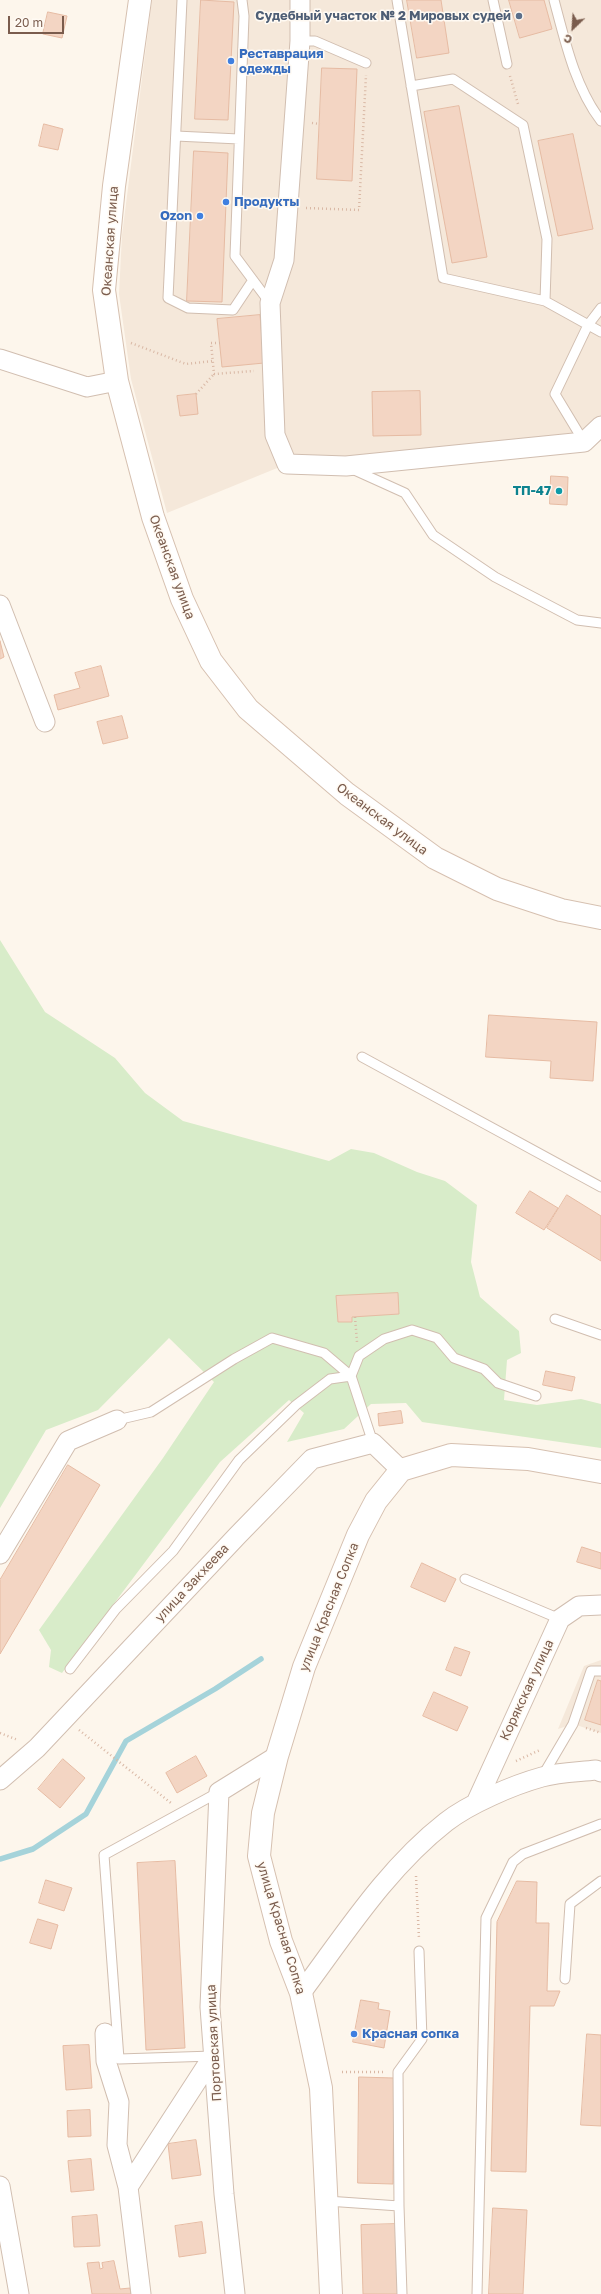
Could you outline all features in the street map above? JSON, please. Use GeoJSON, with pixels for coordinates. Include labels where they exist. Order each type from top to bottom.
{"type":"FeatureCollection","features":[{"type":"Feature","properties":{"kind":"main road","name":"Океанская улица"},"geometry":{"type":"LineString","coordinates":[[140,0],[114,186],[104,290],[117,381],[153,517],[182,600],[211,661],[248,709],[347,794],[435,858],[497,889],[561,910],[601,918]]}},
{"type":"Feature","properties":{"kind":"main road"},"geometry":{"type":"LineString","coordinates":[[401,1470],[451,1455],[528,1459],[601,1472]]}},
{"type":"Feature","properties":{"kind":"main road","name":"улица Красная Сопка"},"geometry":{"type":"LineString","coordinates":[[331,2294],[321,2088],[301,1993],[281,1941],[259,1856],[263,1812],[277,1756],[304,1668],[358,1536],[376,1500],[401,1470]]}},
{"type":"Feature","properties":{"kind":"street"},"geometry":{"type":"LineString","coordinates":[[300,0],[300,41],[284,260],[270,302],[275,435],[287,464],[346,466],[584,442],[601,426]]}},
{"type":"Feature","properties":{"kind":"street"},"geometry":{"type":"LineString","coordinates":[[0,359],[87,388],[117,381]]}},
{"type":"Feature","properties":{"kind":"street"},"geometry":{"type":"LineString","coordinates":[[0,605],[45,722]]}},
{"type":"Feature","properties":{"kind":"street"},"geometry":{"type":"LineString","coordinates":[[0,1554],[68,1441],[117,1420]]}},
{"type":"Feature","properties":{"kind":"street"},"geometry":{"type":"LineString","coordinates":[[373,1443],[401,1470]]}},
{"type":"Feature","properties":{"kind":"street","name":"улица Закхеева"},"geometry":{"type":"LineString","coordinates":[[0,1780],[37,1748],[237,1536],[312,1459],[373,1443]]}},
{"type":"Feature","properties":{"kind":"street"},"geometry":{"type":"LineString","coordinates":[[560,1619],[579,1606],[601,1605]]}},
{"type":"Feature","properties":{"kind":"street","name":"Корякская улица"},"geometry":{"type":"LineString","coordinates":[[476,1802],[560,1619]]}},
{"type":"Feature","properties":{"kind":"street"},"geometry":{"type":"LineString","coordinates":[[219,1792],[277,1756]]}},
{"type":"Feature","properties":{"kind":"street"},"geometry":{"type":"LineString","coordinates":[[301,1993],[366,1903],[418,1846],[446,1821],[476,1802],[542,1776],[596,1770],[601,1772]]}},
{"type":"Feature","properties":{"kind":"street","name":"Портовская улица"},"geometry":{"type":"LineString","coordinates":[[219,1792],[210,2008],[224,2194],[235,2294]]}},
{"type":"Feature","properties":{"kind":"street"},"geometry":{"type":"LineString","coordinates":[[105,2033],[106,2061],[119,2102],[117,2146],[128,2187],[141,2294]]}},
{"type":"Feature","properties":{"kind":"street"},"geometry":{"type":"LineString","coordinates":[[128,2187],[213,2056]]}},
{"type":"Feature","properties":{"kind":"street"},"geometry":{"type":"LineString","coordinates":[[0,2186],[18,2294]]}},
{"type":"Feature","properties":{"kind":"lane"},"geometry":{"type":"LineString","coordinates":[[182,0],[168,298],[188,308],[233,310],[253,280]]}},
{"type":"Feature","properties":{"kind":"lane"},"geometry":{"type":"LineString","coordinates":[[242,0],[244,16],[235,256],[270,302]]}},
{"type":"Feature","properties":{"kind":"lane"},"geometry":{"type":"LineString","coordinates":[[397,0],[443,278],[545,301],[601,332]]}},
{"type":"Feature","properties":{"kind":"lane"},"geometry":{"type":"LineString","coordinates":[[492,0],[507,64]]}},
{"type":"Feature","properties":{"kind":"lane"},"geometry":{"type":"LineString","coordinates":[[554,0],[572,64],[592,110],[601,121]]}},
{"type":"Feature","properties":{"kind":"lane"},"geometry":{"type":"LineString","coordinates":[[300,41],[315,41],[366,63]]}},
{"type":"Feature","properties":{"kind":"lane"},"geometry":{"type":"LineString","coordinates":[[411,86],[453,80],[523,126],[547,239],[545,301]]}},
{"type":"Feature","properties":{"kind":"lane"},"geometry":{"type":"LineString","coordinates":[[176,136],[239,139]]}},
{"type":"Feature","properties":{"kind":"lane"},"geometry":{"type":"LineString","coordinates":[[584,442],[555,394],[588,325],[601,308]]}},
{"type":"Feature","properties":{"kind":"lane"},"geometry":{"type":"LineString","coordinates":[[346,466],[405,493],[433,535],[495,577],[577,620],[601,623]]}},
{"type":"Feature","properties":{"kind":"lane"},"geometry":{"type":"LineString","coordinates":[[362,1057],[601,1187]]}},
{"type":"Feature","properties":{"kind":"lane"},"geometry":{"type":"LineString","coordinates":[[555,1319],[601,1335]]}},
{"type":"Feature","properties":{"kind":"lane"},"geometry":{"type":"LineString","coordinates":[[351,1376],[359,1356],[384,1338],[412,1330],[437,1338],[454,1358],[484,1369],[498,1383],[536,1396]]}},
{"type":"Feature","properties":{"kind":"lane"},"geometry":{"type":"LineString","coordinates":[[117,1420],[151,1412],[234,1359],[272,1338],[324,1353],[351,1376],[373,1443]]}},
{"type":"Feature","properties":{"kind":"lane"},"geometry":{"type":"LineString","coordinates":[[70,1668],[116,1609],[173,1551],[239,1460],[296,1405],[324,1383],[330,1379],[351,1376]]}},
{"type":"Feature","properties":{"kind":"lane"},"geometry":{"type":"LineString","coordinates":[[465,1579],[560,1619]]}},
{"type":"Feature","properties":{"kind":"lane"},"geometry":{"type":"LineString","coordinates":[[542,1776],[573,1724],[591,1671],[601,1671]]}},
{"type":"Feature","properties":{"kind":"lane"},"geometry":{"type":"LineString","coordinates":[[213,2056],[119,2059],[104,1855],[219,1792]]}},
{"type":"Feature","properties":{"kind":"lane"},"geometry":{"type":"LineString","coordinates":[[477,2294],[486,1918],[514,1862],[523,1854],[601,1824]]}},
{"type":"Feature","properties":{"kind":"lane"},"geometry":{"type":"LineString","coordinates":[[565,1978],[570,1904],[601,1881]]}},
{"type":"Feature","properties":{"kind":"lane"},"geometry":{"type":"LineString","coordinates":[[402,2294],[399,2206],[398,2072],[422,2039],[419,1951]]}},
{"type":"Feature","properties":{"kind":"lane"},"geometry":{"type":"LineString","coordinates":[[327,2201],[399,2206]]}},
{"type":"Feature","properties":{"kind":"path"},"geometry":{"type":"LineString","coordinates":[[237,203],[360,210],[366,63]]}},
{"type":"Feature","properties":{"kind":"path"},"geometry":{"type":"LineString","coordinates":[[507,64],[523,126]]}},
{"type":"Feature","properties":{"kind":"path"},"geometry":{"type":"LineString","coordinates":[[125,340],[186,364],[213,361]]}},
{"type":"Feature","properties":{"kind":"path"},"geometry":{"type":"LineString","coordinates":[[214,374],[211,344],[220,343]]}},
{"type":"Feature","properties":{"kind":"path"},"geometry":{"type":"LineString","coordinates":[[196,394],[214,374],[273,369]]}},
{"type":"Feature","properties":{"kind":"path"},"geometry":{"type":"LineString","coordinates":[[354,1317],[359,1356]]}},
{"type":"Feature","properties":{"kind":"path"},"geometry":{"type":"LineString","coordinates":[[65,1719],[182,1812]]}},
{"type":"Feature","properties":{"kind":"path"},"geometry":{"type":"LineString","coordinates":[[490,1773],[539,1752],[543,1746]]}},
{"type":"Feature","properties":{"kind":"path"},"geometry":{"type":"LineString","coordinates":[[416,1875],[419,1951]]}},
{"type":"Feature","properties":{"kind":"path"},"geometry":{"type":"LineString","coordinates":[[342,2072],[398,2072]]}},
{"type":"Feature","properties":{"kind":"shaded area"},"geometry":{"type":"Polygon","coordinates":[[[152,0],[601,0],[601,426],[584,442],[287,464],[167,513],[131,379],[119,294],[122,235],[152,0]]]}},
{"type":"Feature","properties":{"kind":"shaded area"},"geometry":{"type":"Polygon","coordinates":[[[601,1660],[601,1733],[573,1724],[558,1729],[584,1666],[601,1660]]]}},
{"type":"Feature","properties":{"kind":"green space"},"geometry":{"type":"Polygon","coordinates":[[[0,940],[45,1012],[115,1058],[145,1093],[183,1121],[329,1161],[351,1149],[374,1153],[417,1172],[445,1181],[477,1205],[471,1262],[480,1297],[519,1331],[521,1353],[507,1360],[504,1400],[537,1405],[581,1399],[601,1404],[601,1448],[422,1422],[406,1403],[371,1404],[344,1429],[287,1442],[304,1413],[289,1400],[220,1462],[62,1673],[49,1667],[51,1650],[39,1630],[163,1458],[214,1382],[169,1338],[98,1410],[46,1430],[0,1508],[0,940]]]}},
{"type":"Feature","properties":{"kind":"building"},"geometry":{"type":"Polygon","coordinates":[[[201,0],[234,2],[228,120],[195,119],[201,0]]]}},
{"type":"Feature","properties":{"kind":"building"},"geometry":{"type":"Polygon","coordinates":[[[407,0],[441,0],[449,53],[417,58],[407,0]]]}},
{"type":"Feature","properties":{"kind":"building"},"geometry":{"type":"Polygon","coordinates":[[[509,0],[544,0],[552,29],[520,38],[509,0]]]}},
{"type":"Feature","properties":{"kind":"building"},"geometry":{"type":"Polygon","coordinates":[[[48,12],[67,16],[62,38],[43,34],[48,12]]]}},
{"type":"Feature","properties":{"kind":"building"},"geometry":{"type":"Polygon","coordinates":[[[322,68],[357,69],[352,181],[317,179],[322,68]]]}},
{"type":"Feature","properties":{"kind":"building"},"geometry":{"type":"Polygon","coordinates":[[[459,106],[487,257],[452,263],[424,112],[459,106]]]}},
{"type":"Feature","properties":{"kind":"building"},"geometry":{"type":"Polygon","coordinates":[[[44,124],[63,129],[58,150],[39,146],[44,124]]]}},
{"type":"Feature","properties":{"kind":"building"},"geometry":{"type":"Polygon","coordinates":[[[573,134],[593,229],[558,236],[538,141],[573,134]]]}},
{"type":"Feature","properties":{"kind":"building"},"geometry":{"type":"Polygon","coordinates":[[[194,151],[228,153],[222,302],[187,301],[194,151]]]}},
{"type":"Feature","properties":{"kind":"building"},"geometry":{"type":"Polygon","coordinates":[[[260,315],[264,363],[222,367],[217,319],[260,315]]]}},
{"type":"Feature","properties":{"kind":"building"},"geometry":{"type":"Polygon","coordinates":[[[420,391],[421,435],[373,436],[372,392],[420,391]]]}},
{"type":"Feature","properties":{"kind":"building"},"geometry":{"type":"Polygon","coordinates":[[[196,394],[198,414],[180,416],[177,396],[196,394]]]}},
{"type":"Feature","properties":{"kind":"building","name":"ТП-47"},"geometry":{"type":"Polygon","coordinates":[[[551,476],[568,477],[567,505],[550,504],[551,476]]]}},
{"type":"Feature","properties":{"kind":"building"},"geometry":{"type":"Polygon","coordinates":[[[0,641],[4,657],[0,659],[0,641]]]}},
{"type":"Feature","properties":{"kind":"building"},"geometry":{"type":"Polygon","coordinates":[[[101,666],[109,696],[58,710],[54,695],[80,688],[75,673],[101,666]]]}},
{"type":"Feature","properties":{"kind":"building"},"geometry":{"type":"Polygon","coordinates":[[[122,716],[128,738],[103,744],[97,722],[122,716]]]}},
{"type":"Feature","properties":{"kind":"building"},"geometry":{"type":"Polygon","coordinates":[[[489,1015],[597,1022],[593,1081],[550,1078],[551,1061],[486,1057],[489,1015]]]}},
{"type":"Feature","properties":{"kind":"building"},"geometry":{"type":"Polygon","coordinates":[[[530,1191],[558,1208],[544,1230],[516,1213],[530,1191]]]}},
{"type":"Feature","properties":{"kind":"building"},"geometry":{"type":"Polygon","coordinates":[[[567,1195],[601,1216],[601,1261],[547,1228],[567,1195]]]}},
{"type":"Feature","properties":{"kind":"building"},"geometry":{"type":"Polygon","coordinates":[[[398,1293],[399,1314],[352,1317],[352,1322],[338,1322],[336,1296],[398,1293]]]}},
{"type":"Feature","properties":{"kind":"building"},"geometry":{"type":"Polygon","coordinates":[[[546,1371],[575,1377],[572,1391],[543,1385],[546,1371]]]}},
{"type":"Feature","properties":{"kind":"building"},"geometry":{"type":"Polygon","coordinates":[[[401,1411],[403,1423],[379,1426],[378,1414],[401,1411]]]}},
{"type":"Feature","properties":{"kind":"building"},"geometry":{"type":"Polygon","coordinates":[[[68,1465],[100,1485],[0,1654],[0,1580],[68,1465]]]}},
{"type":"Feature","properties":{"kind":"building"},"geometry":{"type":"Polygon","coordinates":[[[582,1547],[601,1553],[601,1569],[577,1562],[582,1547]]]}},
{"type":"Feature","properties":{"kind":"building"},"geometry":{"type":"Polygon","coordinates":[[[422,1563],[456,1579],[445,1602],[411,1587],[422,1563]]]}},
{"type":"Feature","properties":{"kind":"building"},"geometry":{"type":"Polygon","coordinates":[[[455,1647],[470,1652],[461,1676],[446,1670],[455,1647]]]}},
{"type":"Feature","properties":{"kind":"building"},"geometry":{"type":"Polygon","coordinates":[[[598,1680],[601,1681],[601,1725],[585,1720],[598,1680]]]}},
{"type":"Feature","properties":{"kind":"building"},"geometry":{"type":"Polygon","coordinates":[[[434,1692],[468,1707],[457,1731],[423,1716],[434,1692]]]}},
{"type":"Feature","properties":{"kind":"building"},"geometry":{"type":"Polygon","coordinates":[[[196,1756],[207,1776],[177,1793],[166,1773],[196,1756]]]}},
{"type":"Feature","properties":{"kind":"building"},"geometry":{"type":"Polygon","coordinates":[[[63,1759],[85,1778],[60,1808],[38,1789],[63,1759]]]}},
{"type":"Feature","properties":{"kind":"building"},"geometry":{"type":"Polygon","coordinates":[[[175,1861],[185,2048],[146,2050],[137,1863],[175,1861]]]}},
{"type":"Feature","properties":{"kind":"building"},"geometry":{"type":"Polygon","coordinates":[[[46,1880],[72,1888],[64,1911],[39,1903],[46,1880]]]}},
{"type":"Feature","properties":{"kind":"building"},"geometry":{"type":"Polygon","coordinates":[[[517,1881],[537,1882],[536,1923],[549,1923],[547,1991],[560,1991],[554,2006],[530,2006],[526,2172],[491,2171],[497,1922],[517,1881]]]}},
{"type":"Feature","properties":{"kind":"building"},"geometry":{"type":"Polygon","coordinates":[[[38,1919],[58,1925],[51,1949],[30,1943],[38,1919]]]}},
{"type":"Feature","properties":{"kind":"building"},"geometry":{"type":"Polygon","coordinates":[[[361,2000],[379,2003],[378,2009],[390,2011],[384,2048],[353,2042],[361,2000]]]}},
{"type":"Feature","properties":{"kind":"building"},"geometry":{"type":"Polygon","coordinates":[[[587,2034],[601,2035],[601,2126],[581,2125],[587,2034]]]}},
{"type":"Feature","properties":{"kind":"building"},"geometry":{"type":"Polygon","coordinates":[[[89,2045],[92,2088],[66,2090],[63,2046],[89,2045]]]}},
{"type":"Feature","properties":{"kind":"building"},"geometry":{"type":"Polygon","coordinates":[[[359,2077],[394,2078],[393,2184],[358,2183],[359,2077]]]}},
{"type":"Feature","properties":{"kind":"building"},"geometry":{"type":"Polygon","coordinates":[[[90,2110],[91,2136],[68,2137],[67,2111],[90,2110]]]}},
{"type":"Feature","properties":{"kind":"building"},"geometry":{"type":"Polygon","coordinates":[[[196,2140],[201,2175],[172,2179],[168,2144],[196,2140]]]}},
{"type":"Feature","properties":{"kind":"building"},"geometry":{"type":"Polygon","coordinates":[[[91,2159],[94,2190],[71,2192],[68,2161],[91,2159]]]}},
{"type":"Feature","properties":{"kind":"building"},"geometry":{"type":"Polygon","coordinates":[[[493,2208],[527,2210],[523,2294],[489,2294],[493,2208]]]}},
{"type":"Feature","properties":{"kind":"building"},"geometry":{"type":"Polygon","coordinates":[[[97,2215],[100,2246],[74,2247],[72,2217],[97,2215]]]}},
{"type":"Feature","properties":{"kind":"building"},"geometry":{"type":"Polygon","coordinates":[[[202,2222],[206,2253],[179,2257],[175,2226],[202,2222]]]}},
{"type":"Feature","properties":{"kind":"building"},"geometry":{"type":"Polygon","coordinates":[[[396,2224],[398,2294],[363,2294],[361,2225],[396,2224]]]}},
{"type":"Feature","properties":{"kind":"building"},"geometry":{"type":"Polygon","coordinates":[[[114,2261],[120,2289],[130,2288],[131,2294],[92,2294],[87,2263],[99,2262],[100,2269],[103,2268],[102,2263],[114,2261]]]}},
{"type":"Feature","properties":{"kind":"waterway"},"geometry":{"type":"LineString","coordinates":[[0,1859],[33,1849],[86,1814],[126,1741],[215,1689],[261,1659]]}},
{"type":"Feature","properties":{"kind":"place","name":"Судебный участок № 2 Мировых судей"},"geometry":{"type":"Point","coordinates":[519,16]}},
{"type":"Feature","properties":{"kind":"place","name":"Реставрация одежды"},"geometry":{"type":"Point","coordinates":[231,61]}},
{"type":"Feature","properties":{"kind":"place","name":"Продукты"},"geometry":{"type":"Point","coordinates":[226,202]}},
{"type":"Feature","properties":{"kind":"place","name":"Ozon"},"geometry":{"type":"Point","coordinates":[200,216]}},
{"type":"Feature","properties":{"kind":"place","name":"ТП-47"},"geometry":{"type":"Point","coordinates":[559,491]}},
{"type":"Feature","properties":{"kind":"place","name":"Красная сопка"},"geometry":{"type":"Point","coordinates":[354,2034]}}]}
